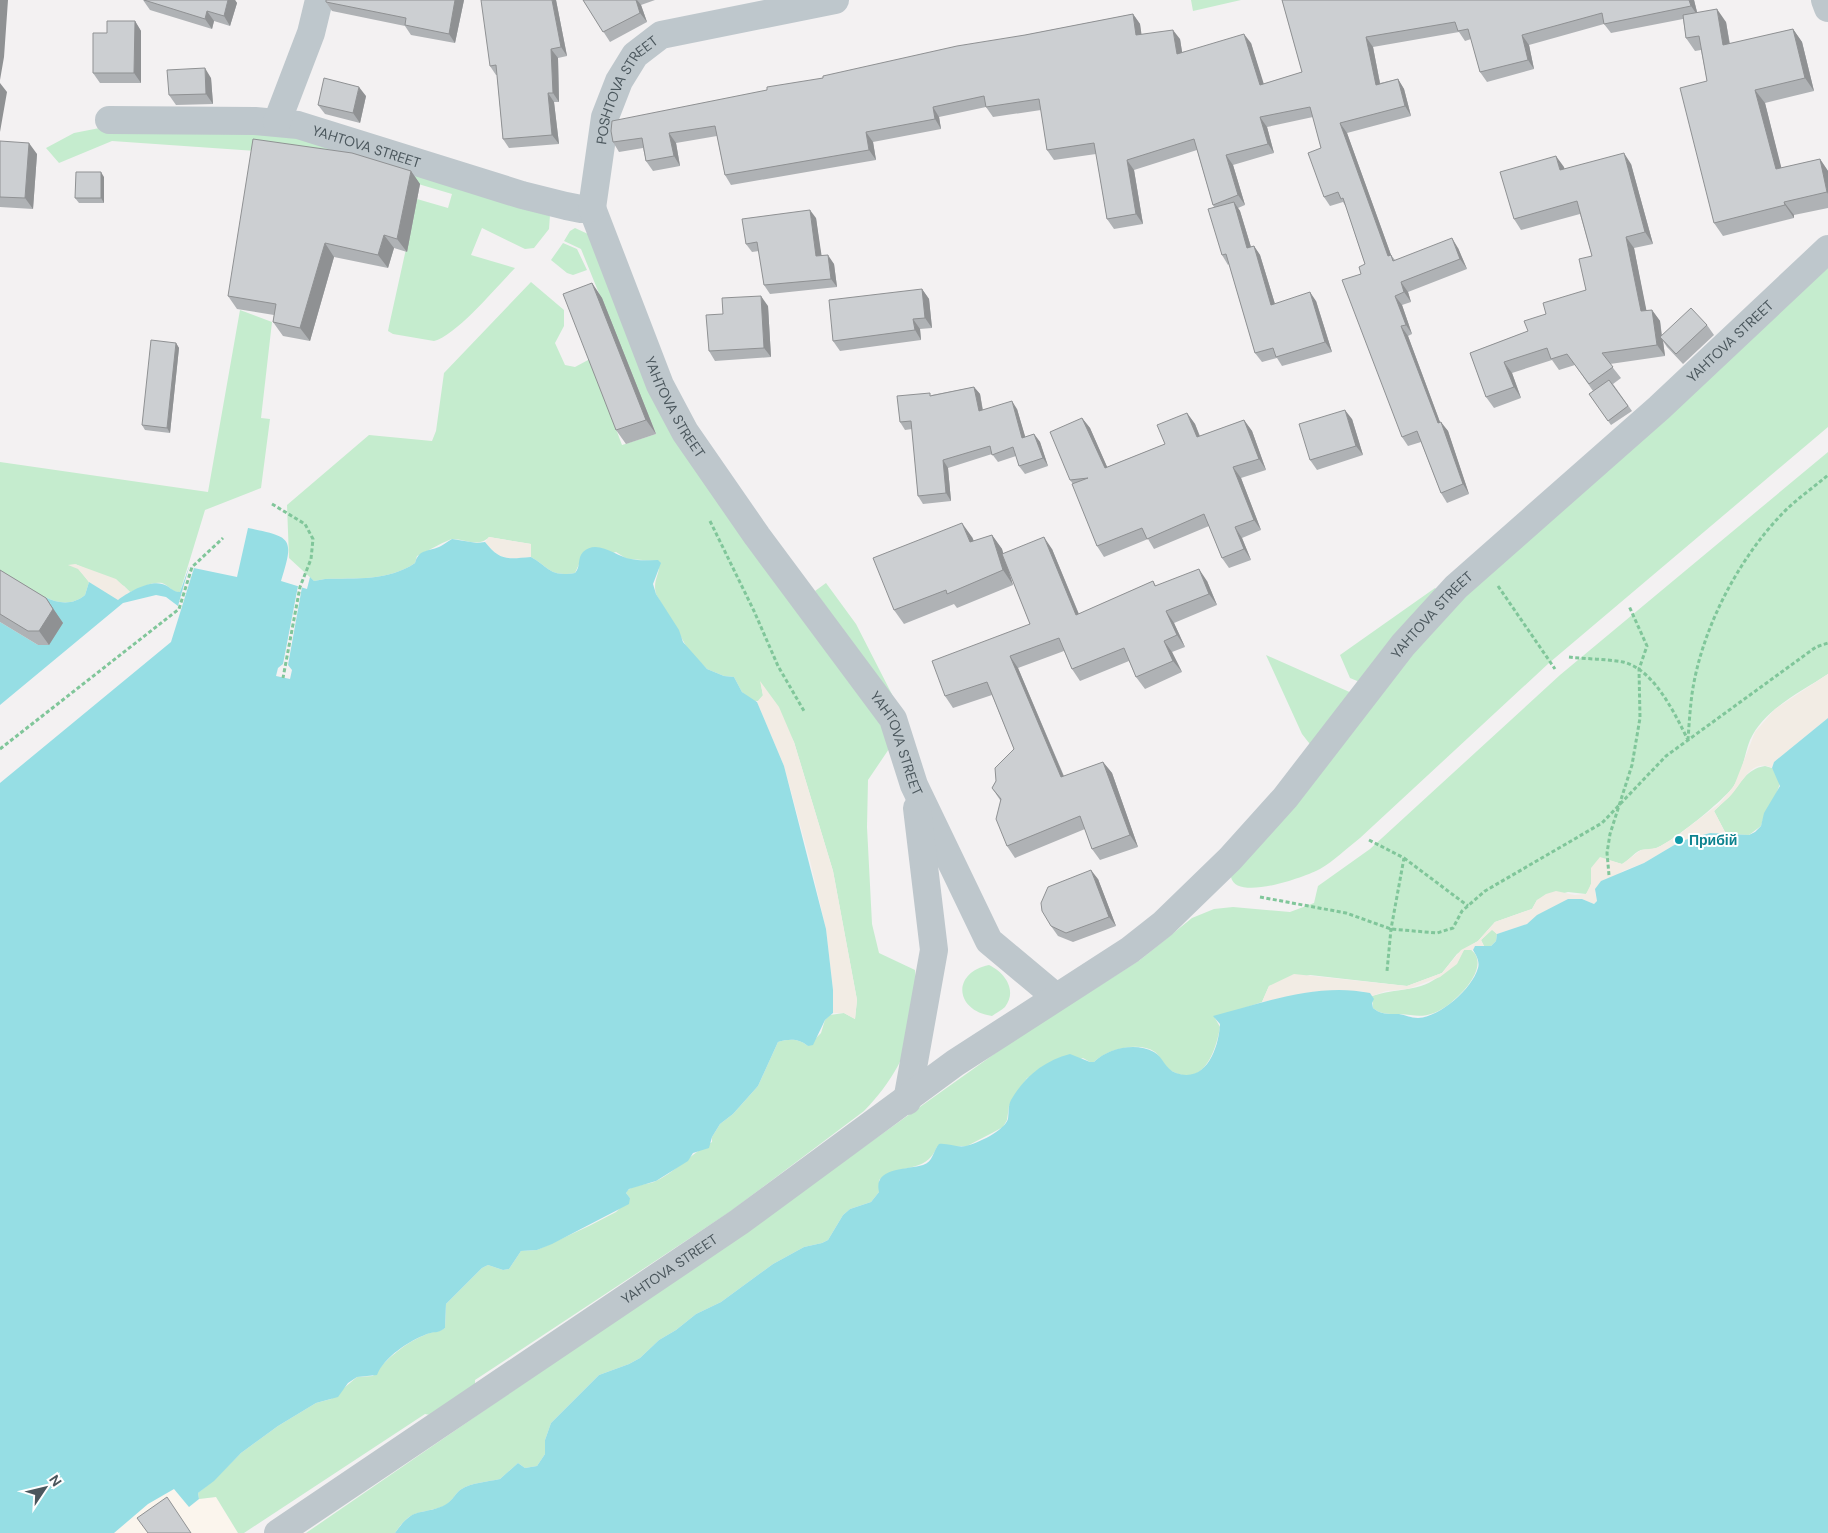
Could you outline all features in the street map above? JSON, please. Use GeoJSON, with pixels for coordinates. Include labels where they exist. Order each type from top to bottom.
{"type":"FeatureCollection","features":[{"type":"Feature","properties":{"kind":"street"},"geometry":{"type":"LineString","coordinates":[[277,122],[311,34],[319,0]]}},
{"type":"Feature","properties":{"kind":"street","name":"POSHTOVA STREET"},"geometry":{"type":"LineString","coordinates":[[592,208],[605,117],[619,81],[635,55],[661,35],[835,0]]}},
{"type":"Feature","properties":{"kind":"street"},"geometry":{"type":"LineString","coordinates":[[1825,0],[1828,8]]}},
{"type":"Feature","properties":{"kind":"street","name":"YAHTOVA STREET"},"geometry":{"type":"LineString","coordinates":[[110,120],[277,122],[298,125],[522,195],[581,209],[592,208],[660,385],[685,432],[757,536],[893,719],[914,785],[989,941],[1056,997]]}},
{"type":"Feature","properties":{"kind":"street","name":"YAHTOVA STREET"},"geometry":{"type":"LineString","coordinates":[[278,1533],[739,1222],[954,1063],[1130,950],[1163,924],[1224,865],[1285,798],[1403,645],[1450,594],[1482,563],[1659,408],[1828,249]]}},
{"type":"Feature","properties":{"kind":"street"},"geometry":{"type":"LineString","coordinates":[[906,1100],[934,950],[914,785]]}},
{"type":"Feature","properties":{"kind":"path"},"geometry":{"type":"LineString","coordinates":[[1688,741],[1692,693],[1708,631],[1721,602],[1738,572],[1781,515],[1828,475]]}},
{"type":"Feature","properties":{"kind":"path"},"geometry":{"type":"LineString","coordinates":[[272,504],[305,524],[313,539],[311,559],[300,587],[283,678]]}},
{"type":"Feature","properties":{"kind":"path"},"geometry":{"type":"LineString","coordinates":[[707,513],[713,530],[754,611],[778,666],[804,711]]}},
{"type":"Feature","properties":{"kind":"path"},"geometry":{"type":"LineString","coordinates":[[0,750],[179,609],[192,567],[223,538]]}},
{"type":"Feature","properties":{"kind":"path"},"geometry":{"type":"LineString","coordinates":[[1482,563],[1554,670]]}},
{"type":"Feature","properties":{"kind":"path"},"geometry":{"type":"LineString","coordinates":[[1609,874],[1608,844],[1632,765],[1640,718],[1639,669],[1647,646],[1629,606]]}},
{"type":"Feature","properties":{"kind":"path"},"geometry":{"type":"LineString","coordinates":[[1260,898],[1346,913],[1391,930],[1437,933],[1453,928],[1462,911],[1485,891],[1602,823],[1666,756],[1800,658],[1816,647],[1828,643]]}},
{"type":"Feature","properties":{"kind":"path"},"geometry":{"type":"LineString","coordinates":[[1569,657],[1624,662],[1639,669],[1669,702],[1688,741]]}},
{"type":"Feature","properties":{"kind":"path"},"geometry":{"type":"LineString","coordinates":[[1369,840],[1404,858],[1468,906]]}},
{"type":"Feature","properties":{"kind":"path"},"geometry":{"type":"LineString","coordinates":[[1387,972],[1391,930],[1404,858]]}},
{"type":"Feature","properties":{"kind":"shaded area"},"geometry":{"type":"Polygon","coordinates":[[[174,1489],[189,1507],[199,1499],[216,1497],[238,1533],[114,1533],[148,1504],[174,1489]]]}},
{"type":"Feature","properties":{"kind":"green space"},"geometry":{"type":"Polygon","coordinates":[[[1191,0],[1241,0],[1193,11],[1191,0]]]}},
{"type":"Feature","properties":{"kind":"green space"},"geometry":{"type":"Polygon","coordinates":[[[115,125],[297,130],[550,215],[549,229],[534,248],[525,249],[482,228],[471,255],[515,268],[465,320],[443,337],[434,341],[393,334],[388,331],[417,199],[448,208],[452,194],[361,167],[257,151],[112,141],[59,163],[46,148],[74,133],[115,125]]]}},
{"type":"Feature","properties":{"kind":"green space"},"geometry":{"type":"Polygon","coordinates":[[[575,228],[588,234],[633,332],[787,588],[893,743],[868,780],[867,827],[872,924],[879,953],[915,970],[915,1010],[912,1029],[899,1064],[878,1096],[864,1111],[731,1211],[475,1380],[475,1386],[430,1415],[425,1414],[244,1533],[238,1533],[216,1497],[199,1499],[198,1493],[241,1453],[278,1426],[316,1403],[331,1399],[357,1377],[373,1376],[390,1357],[404,1346],[427,1334],[445,1328],[446,1304],[482,1268],[488,1265],[503,1270],[509,1269],[521,1251],[537,1250],[616,1212],[630,1198],[626,1193],[628,1190],[661,1178],[712,1142],[712,1137],[720,1124],[733,1114],[758,1086],[778,1042],[793,1040],[808,1046],[821,1033],[825,1020],[830,1015],[844,1013],[855,1019],[857,1000],[833,871],[794,742],[761,684],[763,696],[760,701],[753,701],[742,692],[734,677],[724,676],[707,669],[689,651],[656,594],[655,584],[659,569],[658,561],[627,559],[616,552],[580,562],[575,573],[560,574],[551,571],[531,557],[531,544],[489,537],[481,542],[452,539],[417,556],[415,563],[394,573],[383,576],[314,581],[289,558],[287,505],[369,435],[432,441],[436,431],[444,373],[531,282],[564,310],[564,326],[555,343],[565,365],[575,367],[590,359],[622,445],[656,434],[581,249],[564,241],[570,231],[575,228]]]}},
{"type":"Feature","properties":{"kind":"green space"},"geometry":{"type":"Polygon","coordinates":[[[563,243],[577,249],[587,270],[573,275],[567,273],[551,260],[563,243]]]}},
{"type":"Feature","properties":{"kind":"green space"},"geometry":{"type":"Polygon","coordinates":[[[1828,257],[1828,427],[1549,663],[1360,838],[1335,858],[1320,869],[1287,882],[1257,888],[1236,884],[1231,877],[1450,606],[1828,257]]]}},
{"type":"Feature","properties":{"kind":"green space"},"geometry":{"type":"Polygon","coordinates":[[[240,310],[272,322],[261,418],[270,419],[261,488],[205,510],[180,592],[162,583],[158,583],[130,592],[124,586],[75,564],[89,582],[85,595],[71,602],[60,602],[45,597],[41,599],[0,579],[0,462],[208,492],[240,310]]]}},
{"type":"Feature","properties":{"kind":"green space"},"geometry":{"type":"Polygon","coordinates":[[[1828,452],[1828,674],[1784,702],[1764,719],[1750,740],[1741,770],[1733,787],[1708,811],[1673,839],[1656,848],[1638,851],[1622,864],[1604,859],[1592,878],[1590,889],[1586,894],[1568,892],[1537,900],[1532,909],[1495,922],[1478,941],[1457,954],[1442,973],[1407,986],[1310,975],[1269,986],[1262,1002],[1215,1018],[1220,1027],[1215,1047],[1206,1065],[1199,1072],[1191,1075],[1181,1075],[1170,1070],[1155,1052],[1141,1047],[1132,1047],[1107,1053],[1094,1062],[1083,1058],[1027,1078],[1009,1106],[1007,1120],[1003,1127],[967,1146],[937,1147],[932,1156],[919,1165],[887,1175],[879,1180],[879,1192],[871,1202],[850,1209],[843,1215],[828,1240],[804,1247],[773,1264],[721,1302],[696,1314],[676,1330],[659,1340],[640,1358],[599,1375],[551,1423],[545,1440],[545,1454],[537,1466],[525,1468],[518,1463],[500,1479],[465,1487],[444,1506],[412,1515],[395,1533],[306,1533],[747,1230],[1014,1040],[1140,960],[1192,918],[1214,909],[1233,907],[1290,912],[1314,903],[1318,886],[1370,849],[1560,675],[1828,452]]]}},
{"type":"Feature","properties":{"kind":"green space"},"geometry":{"type":"Polygon","coordinates":[[[826,583],[856,624],[901,712],[815,591],[826,583]]]}},
{"type":"Feature","properties":{"kind":"green space"},"geometry":{"type":"Polygon","coordinates":[[[1435,588],[1440,593],[1362,683],[1350,678],[1340,655],[1435,588]]]}},
{"type":"Feature","properties":{"kind":"green space"},"geometry":{"type":"Polygon","coordinates":[[[1266,655],[1354,694],[1313,748],[1302,734],[1266,655]]]}},
{"type":"Feature","properties":{"kind":"green space"},"geometry":{"type":"Polygon","coordinates":[[[1765,766],[1772,768],[1780,783],[1761,826],[1749,835],[1726,834],[1714,811],[1729,797],[1748,773],[1765,766]]]}},
{"type":"Feature","properties":{"kind":"green space"},"geometry":{"type":"Polygon","coordinates":[[[1492,929],[1497,934],[1496,941],[1491,946],[1484,946],[1481,940],[1492,929]]]}},
{"type":"Feature","properties":{"kind":"green space"},"geometry":{"type":"Polygon","coordinates":[[[1470,949],[1476,956],[1477,965],[1474,975],[1460,995],[1442,1009],[1429,1015],[1417,1016],[1386,1014],[1373,1008],[1372,996],[1417,987],[1433,981],[1453,964],[1464,950],[1470,949]]]}},
{"type":"Feature","properties":{"kind":"green space"},"geometry":{"type":"Polygon","coordinates":[[[989,965],[1000,972],[1010,988],[1009,1001],[1005,1007],[992,1016],[980,1013],[971,1007],[965,1000],[962,992],[963,983],[968,976],[977,969],[989,965]]]}},
{"type":"Feature","properties":{"kind":"sand"},"geometry":{"type":"Polygon","coordinates":[[[489,537],[531,544],[531,557],[510,558],[500,556],[485,542],[489,537]]]}},
{"type":"Feature","properties":{"kind":"sand"},"geometry":{"type":"Polygon","coordinates":[[[75,564],[116,579],[130,592],[118,600],[114,599],[89,582],[78,569],[68,565],[75,564]]]}},
{"type":"Feature","properties":{"kind":"sand","name":"Прибій"},"geometry":{"type":"Polygon","coordinates":[[[1828,674],[1828,718],[1774,762],[1772,768],[1759,766],[1753,769],[1730,796],[1714,811],[1726,834],[1710,833],[1681,841],[1644,863],[1623,871],[1595,892],[1597,901],[1594,904],[1582,899],[1568,899],[1527,924],[1497,934],[1492,930],[1481,940],[1484,946],[1475,946],[1473,950],[1464,950],[1457,964],[1440,977],[1408,989],[1386,991],[1372,996],[1362,991],[1317,991],[1262,1002],[1269,986],[1294,974],[1407,986],[1442,973],[1461,950],[1478,941],[1495,922],[1532,909],[1537,900],[1546,894],[1556,891],[1575,895],[1586,894],[1591,884],[1591,868],[1600,857],[1622,864],[1641,850],[1657,848],[1674,838],[1719,804],[1734,786],[1755,732],[1775,709],[1828,674]]]}},
{"type":"Feature","properties":{"kind":"sand"},"geometry":{"type":"Polygon","coordinates":[[[760,681],[779,707],[794,742],[833,871],[857,1000],[855,1019],[844,1013],[833,1013],[833,990],[826,929],[784,766],[757,702],[763,695],[760,681]]]}},
{"type":"Feature","properties":{"kind":"water"},"geometry":{"type":"Polygon","coordinates":[[[248,528],[273,534],[286,541],[288,555],[281,581],[307,589],[310,577],[314,581],[383,576],[394,573],[415,563],[419,555],[425,551],[437,548],[452,539],[477,543],[485,542],[500,556],[510,558],[531,557],[551,571],[560,574],[575,573],[581,554],[594,547],[607,550],[625,558],[658,560],[661,563],[653,584],[656,594],[679,630],[683,642],[707,669],[724,676],[734,677],[742,692],[757,702],[784,766],[826,929],[833,990],[833,1013],[825,1020],[813,1045],[808,1046],[793,1040],[778,1042],[758,1086],[733,1114],[720,1124],[712,1137],[709,1148],[693,1153],[688,1161],[656,1181],[629,1189],[626,1193],[630,1198],[629,1204],[552,1244],[537,1250],[521,1251],[509,1269],[503,1270],[488,1265],[482,1268],[446,1304],[445,1328],[429,1333],[405,1345],[385,1362],[377,1375],[357,1377],[348,1383],[338,1397],[316,1403],[278,1426],[241,1453],[214,1481],[198,1493],[199,1499],[189,1507],[174,1489],[148,1504],[114,1533],[0,1533],[0,622],[38,645],[41,599],[45,597],[60,602],[76,601],[85,595],[89,582],[118,600],[145,585],[157,583],[180,592],[189,567],[237,577],[248,528]]]}},
{"type":"Feature","properties":{"kind":"water"},"geometry":{"type":"Polygon","coordinates":[[[1828,718],[1828,1533],[395,1533],[401,1524],[412,1515],[449,1503],[465,1487],[500,1479],[518,1463],[525,1468],[537,1466],[545,1454],[545,1440],[551,1423],[599,1375],[640,1358],[659,1340],[676,1330],[696,1314],[721,1302],[773,1264],[804,1247],[828,1240],[843,1215],[850,1209],[871,1202],[879,1192],[881,1178],[886,1174],[926,1164],[939,1144],[966,1146],[996,1132],[1008,1119],[1010,1102],[1016,1091],[1044,1065],[1070,1054],[1094,1062],[1114,1050],[1139,1047],[1154,1052],[1169,1069],[1176,1073],[1187,1075],[1196,1073],[1209,1061],[1217,1042],[1220,1024],[1213,1016],[1271,1000],[1310,992],[1350,990],[1370,993],[1374,999],[1372,1003],[1373,1008],[1385,1014],[1399,1014],[1418,1018],[1436,1013],[1454,1001],[1475,976],[1478,963],[1473,950],[1475,946],[1491,946],[1496,941],[1497,934],[1527,924],[1537,915],[1568,899],[1582,899],[1594,904],[1597,901],[1595,889],[1601,881],[1644,863],[1681,841],[1710,833],[1749,835],[1755,832],[1761,826],[1764,813],[1780,786],[1772,768],[1774,762],[1828,718]]]}},
{"type":"Feature","properties":{"kind":"pier"},"geometry":{"type":"Polygon","coordinates":[[[189,567],[194,568],[171,642],[0,783],[0,705],[123,603],[156,595],[166,597],[178,606],[189,567]]]}},
{"type":"Feature","properties":{"kind":"pier"},"geometry":{"type":"Polygon","coordinates":[[[298,586],[302,587],[288,665],[292,670],[290,679],[276,676],[278,668],[283,664],[298,586]]]}},
{"type":"Feature","properties":{"kind":"building"},"geometry":{"type":"Polygon","coordinates":[[[144,0],[228,0],[224,16],[207,11],[205,19],[144,0]]]}},
{"type":"Feature","properties":{"kind":"building"},"geometry":{"type":"Polygon","coordinates":[[[326,0],[455,0],[449,34],[405,25],[406,18],[326,2],[326,0]]]}},
{"type":"Feature","properties":{"kind":"building"},"geometry":{"type":"Polygon","coordinates":[[[481,0],[552,0],[561,47],[551,49],[553,93],[548,93],[552,135],[503,139],[496,65],[490,66],[481,0]]]}},
{"type":"Feature","properties":{"kind":"building"},"geometry":{"type":"Polygon","coordinates":[[[583,0],[636,0],[640,13],[603,32],[583,0]]]}},
{"type":"Feature","properties":{"kind":"building"},"geometry":{"type":"Polygon","coordinates":[[[1282,0],[1689,0],[1691,6],[1604,24],[1602,13],[1522,35],[1528,60],[1480,72],[1468,29],[1458,31],[1455,22],[1366,37],[1376,85],[1398,79],[1405,106],[1340,123],[1388,256],[1391,255],[1393,261],[1452,238],[1460,259],[1401,282],[1404,292],[1395,296],[1406,325],[1401,326],[1438,423],[1441,422],[1463,484],[1441,493],[1417,431],[1402,437],[1342,280],[1361,274],[1359,267],[1365,264],[1343,198],[1341,199],[1338,192],[1324,197],[1308,153],[1321,148],[1310,107],[1260,117],[1268,144],[1226,155],[1238,195],[1213,205],[1194,139],[1127,160],[1136,214],[1107,219],[1094,143],[1047,150],[1039,99],[986,107],[984,96],[933,107],[935,119],[866,132],[869,150],[725,175],[715,126],[669,133],[674,156],[646,161],[642,138],[613,142],[612,121],[767,90],[767,87],[823,78],[823,76],[957,46],[1133,14],[1136,35],[1173,30],[1177,54],[1244,34],[1260,85],[1302,72],[1282,0]]]}},
{"type":"Feature","properties":{"kind":"building"},"geometry":{"type":"Polygon","coordinates":[[[1717,9],[1723,45],[1793,29],[1805,78],[1755,90],[1776,169],[1820,159],[1827,192],[1784,202],[1785,205],[1714,223],[1680,88],[1707,81],[1699,36],[1686,38],[1683,15],[1717,9]]]}},
{"type":"Feature","properties":{"kind":"building"},"geometry":{"type":"Polygon","coordinates":[[[107,21],[135,21],[134,73],[93,73],[93,33],[107,33],[107,21]]]}},
{"type":"Feature","properties":{"kind":"building"},"geometry":{"type":"Polygon","coordinates":[[[205,68],[206,94],[169,95],[167,70],[205,68]]]}},
{"type":"Feature","properties":{"kind":"building"},"geometry":{"type":"Polygon","coordinates":[[[324,78],[359,87],[353,113],[318,105],[324,78]]]}},
{"type":"Feature","properties":{"kind":"building"},"geometry":{"type":"Polygon","coordinates":[[[253,139],[352,153],[411,171],[397,239],[384,235],[378,255],[325,243],[300,328],[273,322],[276,304],[228,296],[253,139]]]}},
{"type":"Feature","properties":{"kind":"building"},"geometry":{"type":"Polygon","coordinates":[[[0,141],[29,143],[25,198],[0,197],[0,141]]]}},
{"type":"Feature","properties":{"kind":"building"},"geometry":{"type":"Polygon","coordinates":[[[1624,153],[1645,232],[1626,237],[1641,311],[1652,310],[1657,345],[1602,353],[1613,367],[1589,384],[1567,354],[1551,359],[1547,348],[1504,362],[1514,387],[1486,397],[1470,353],[1528,331],[1524,321],[1546,314],[1543,303],[1586,290],[1579,259],[1592,256],[1577,201],[1514,219],[1500,172],[1556,156],[1560,170],[1624,153]]]}},
{"type":"Feature","properties":{"kind":"building"},"geometry":{"type":"Polygon","coordinates":[[[76,172],[101,172],[101,198],[75,198],[76,172]]]}},
{"type":"Feature","properties":{"kind":"building"},"geometry":{"type":"Polygon","coordinates":[[[1234,202],[1247,248],[1254,246],[1271,305],[1310,292],[1325,342],[1276,357],[1273,348],[1255,353],[1226,254],[1222,255],[1208,209],[1234,202]]]}},
{"type":"Feature","properties":{"kind":"building"},"geometry":{"type":"Polygon","coordinates":[[[810,210],[816,256],[828,255],[831,279],[764,285],[757,242],[746,244],[742,219],[810,210]]]}},
{"type":"Feature","properties":{"kind":"building"},"geometry":{"type":"Polygon","coordinates":[[[592,283],[646,420],[616,430],[563,294],[592,283]]]}},
{"type":"Feature","properties":{"kind":"building"},"geometry":{"type":"Polygon","coordinates":[[[922,289],[925,318],[913,319],[915,330],[833,341],[829,300],[922,289]]]}},
{"type":"Feature","properties":{"kind":"building"},"geometry":{"type":"Polygon","coordinates":[[[761,296],[764,348],[709,351],[706,315],[723,314],[722,298],[761,296]]]}},
{"type":"Feature","properties":{"kind":"building"},"geometry":{"type":"Polygon","coordinates":[[[1691,308],[1707,325],[1676,354],[1660,337],[1691,308]]]}},
{"type":"Feature","properties":{"kind":"building"},"geometry":{"type":"Polygon","coordinates":[[[151,340],[176,343],[167,428],[142,425],[151,340]]]}},
{"type":"Feature","properties":{"kind":"building"},"geometry":{"type":"Polygon","coordinates":[[[1609,380],[1628,406],[1608,421],[1589,394],[1609,380]]]}},
{"type":"Feature","properties":{"kind":"building"},"geometry":{"type":"Polygon","coordinates":[[[974,387],[979,411],[1012,401],[1022,438],[1034,434],[1043,458],[1019,466],[1013,447],[992,455],[990,446],[943,460],[946,493],[918,496],[911,421],[900,422],[897,396],[930,393],[930,396],[974,387]]]}},
{"type":"Feature","properties":{"kind":"building"},"geometry":{"type":"Polygon","coordinates":[[[1345,410],[1356,446],[1310,460],[1299,424],[1345,410]]]}},
{"type":"Feature","properties":{"kind":"building"},"geometry":{"type":"Polygon","coordinates":[[[1187,413],[1197,437],[1244,420],[1259,459],[1233,467],[1254,520],[1235,527],[1244,549],[1222,558],[1204,514],[1147,539],[1142,528],[1097,546],[1072,484],[1088,478],[1070,480],[1050,432],[1082,418],[1105,468],[1165,444],[1157,425],[1187,413]]]}},
{"type":"Feature","properties":{"kind":"building"},"geometry":{"type":"Polygon","coordinates":[[[962,523],[970,542],[992,535],[1003,570],[947,594],[946,590],[894,610],[873,558],[962,523]]]}},
{"type":"Feature","properties":{"kind":"building"},"geometry":{"type":"Polygon","coordinates":[[[1044,537],[1076,615],[1153,581],[1155,586],[1199,569],[1209,594],[1166,611],[1177,635],[1164,641],[1173,661],[1136,677],[1124,648],[1072,669],[1059,638],[1010,656],[1061,777],[1103,762],[1130,835],[1092,849],[1080,816],[1007,846],[996,819],[1001,799],[992,788],[996,781],[995,768],[1014,749],[987,682],[945,696],[932,661],[1030,624],[1002,554],[1044,537]]]}},
{"type":"Feature","properties":{"kind":"building"},"geometry":{"type":"Polygon","coordinates":[[[0,570],[46,598],[53,609],[39,631],[28,631],[0,614],[0,570]]]}},
{"type":"Feature","properties":{"kind":"building"},"geometry":{"type":"Polygon","coordinates":[[[1091,870],[1109,917],[1066,933],[1051,926],[1042,911],[1041,903],[1048,887],[1091,870]]]}},
{"type":"Feature","properties":{"kind":"building"},"geometry":{"type":"Polygon","coordinates":[[[167,1497],[191,1533],[148,1533],[137,1518],[167,1497]]]}},
{"type":"Feature","properties":{"kind":"place","name":"Прибій"},"geometry":{"type":"Point","coordinates":[1679,840]}}]}
